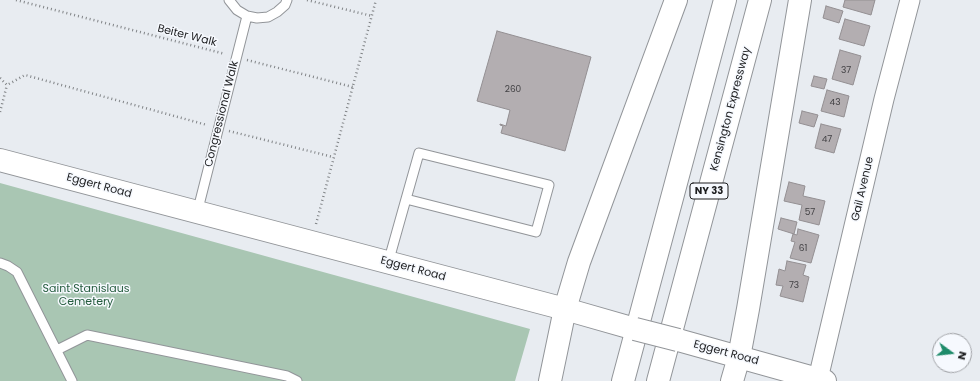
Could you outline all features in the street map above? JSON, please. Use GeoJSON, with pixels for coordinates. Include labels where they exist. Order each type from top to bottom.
{"type":"FeatureCollection","features":[{"type":"Feature","properties":{"kind":"main road"},"geometry":{"type":"LineString","coordinates":[[550,381],[573,311],[579,262],[676,0]]}},
{"type":"Feature","properties":{"kind":"main road","name":"NY 33"},"geometry":{"type":"LineString","coordinates":[[623,381],[725,0]]}},
{"type":"Feature","properties":{"kind":"main road","name":"Kensington Expressway"},"geometry":{"type":"LineString","coordinates":[[658,381],[760,0]]}},
{"type":"Feature","properties":{"kind":"main road"},"geometry":{"type":"LineString","coordinates":[[732,381],[735,356],[800,0]]}},
{"type":"Feature","properties":{"kind":"main road","name":"Eggert Road"},"geometry":{"type":"LineString","coordinates":[[0,160],[573,311],[821,380]]}},
{"type":"Feature","properties":{"kind":"street","name":"Gail Avenue"},"geometry":{"type":"LineString","coordinates":[[821,380],[882,107],[910,0]]}},
{"type":"Feature","properties":{"kind":"lane"},"geometry":{"type":"LineString","coordinates":[[229,0],[237,10],[247,16],[257,18],[268,17],[277,12],[285,5],[287,0]]}},
{"type":"Feature","properties":{"kind":"lane","name":"Congressional Walk"},"geometry":{"type":"LineString","coordinates":[[197,213],[247,16]]}},
{"type":"Feature","properties":{"kind":"lane"},"geometry":{"type":"LineString","coordinates":[[388,263],[406,199],[419,153],[549,186],[536,232],[406,199]]}},
{"type":"Feature","properties":{"kind":"lane"},"geometry":{"type":"LineString","coordinates":[[0,263],[17,272],[72,381]]}},
{"type":"Feature","properties":{"kind":"lane"},"geometry":{"type":"LineString","coordinates":[[57,350],[87,335],[287,376],[297,381]]}},
{"type":"Feature","properties":{"kind":"path","name":"Beiter Walk"},"geometry":{"type":"LineString","coordinates":[[16,0],[352,87]]}},
{"type":"Feature","properties":{"kind":"path"},"geometry":{"type":"LineString","coordinates":[[307,0],[372,16]]}},
{"type":"Feature","properties":{"kind":"path"},"geometry":{"type":"LineString","coordinates":[[311,243],[376,0]]}},
{"type":"Feature","properties":{"kind":"path"},"geometry":{"type":"LineString","coordinates":[[0,112],[7,85],[25,75],[219,128],[334,157]]}},
{"type":"Feature","properties":{"kind":"path"},"geometry":{"type":"LineString","coordinates":[[0,78],[7,85]]}},
{"type":"Feature","properties":{"kind":"green space","name":"Saint Stanislaus Cemetery"},"geometry":{"type":"Polygon","coordinates":[[[0,183],[530,329],[515,381],[0,381],[0,183]]]}},
{"type":"Feature","properties":{"kind":"building"},"geometry":{"type":"Polygon","coordinates":[[[845,0],[875,0],[871,15],[843,7],[845,0]]]}},
{"type":"Feature","properties":{"kind":"building"},"geometry":{"type":"Polygon","coordinates":[[[826,6],[843,11],[839,23],[823,18],[826,6]]]}},
{"type":"Feature","properties":{"kind":"building"},"geometry":{"type":"Polygon","coordinates":[[[845,19],[870,26],[864,46],[839,39],[845,19]]]}},
{"type":"Feature","properties":{"kind":"building"},"geometry":{"type":"Polygon","coordinates":[[[497,31],[591,57],[565,151],[501,133],[503,126],[500,124],[506,126],[510,110],[477,101],[497,31]]]}},
{"type":"Feature","properties":{"kind":"building"},"geometry":{"type":"Polygon","coordinates":[[[840,50],[861,56],[853,85],[832,79],[840,50]]]}},
{"type":"Feature","properties":{"kind":"building"},"geometry":{"type":"Polygon","coordinates":[[[814,76],[827,79],[824,89],[811,86],[814,76]]]}},
{"type":"Feature","properties":{"kind":"building"},"geometry":{"type":"Polygon","coordinates":[[[827,90],[849,96],[844,117],[821,111],[827,90]]]}},
{"type":"Feature","properties":{"kind":"building"},"geometry":{"type":"Polygon","coordinates":[[[802,111],[818,115],[814,127],[799,123],[802,111]]]}},
{"type":"Feature","properties":{"kind":"building"},"geometry":{"type":"Polygon","coordinates":[[[821,124],[841,129],[834,153],[815,148],[821,124]]]}},
{"type":"Feature","properties":{"kind":"building"},"geometry":{"type":"Polygon","coordinates":[[[789,182],[805,186],[803,196],[825,201],[819,225],[799,220],[802,205],[784,201],[789,182]]]}},
{"type":"Feature","properties":{"kind":"building"},"geometry":{"type":"Polygon","coordinates":[[[781,218],[797,222],[794,234],[778,229],[781,218]]]}},
{"type":"Feature","properties":{"kind":"building"},"geometry":{"type":"Polygon","coordinates":[[[798,229],[819,235],[811,263],[790,258],[795,242],[791,241],[793,234],[797,235],[798,229]]]}},
{"type":"Feature","properties":{"kind":"building"},"geometry":{"type":"Polygon","coordinates":[[[787,261],[806,265],[803,275],[809,277],[803,302],[780,296],[783,286],[776,285],[779,269],[785,271],[787,261]]]}}]}
